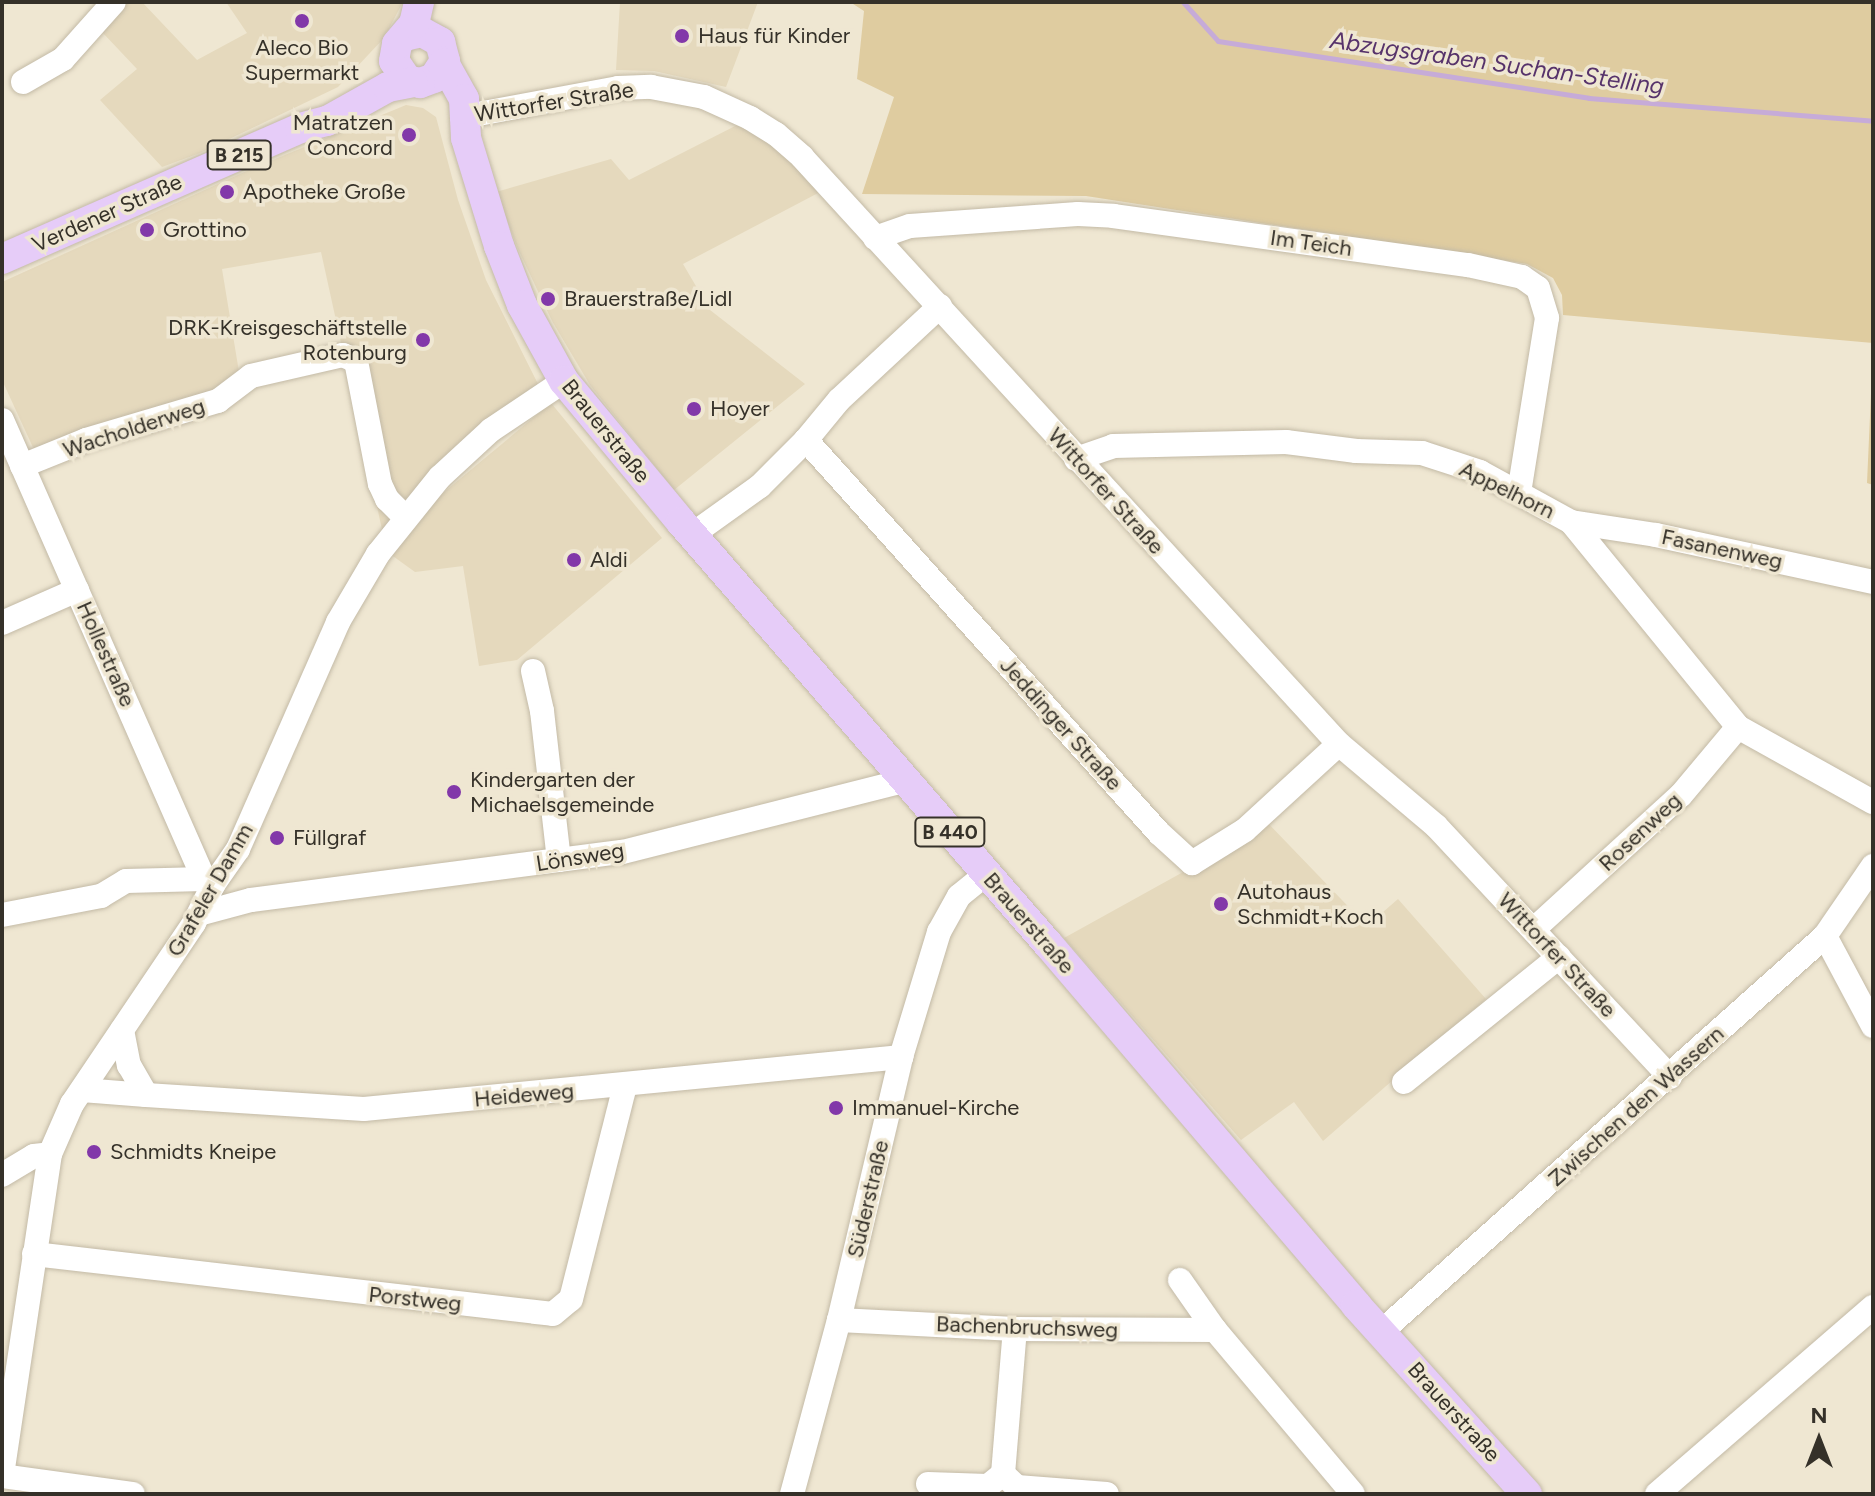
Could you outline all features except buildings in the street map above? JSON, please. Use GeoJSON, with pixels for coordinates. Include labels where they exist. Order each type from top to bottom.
{"type":"FeatureCollection","features":[{"type":"Feature","properties":{"kind":"main road","name":"B 215"},"geometry":{"type":"LineString","coordinates":[[399,46],[414,24],[419,2]]}},
{"type":"Feature","properties":{"kind":"main road"},"geometry":{"type":"LineString","coordinates":[[429,67],[434,2]]}},
{"type":"Feature","properties":{"kind":"main road"},"geometry":{"type":"LineString","coordinates":[[399,46],[422,32],[429,67]]}},
{"type":"Feature","properties":{"kind":"main road","name":"Brauerstraße"},"geometry":{"type":"LineString","coordinates":[[399,46],[399,73],[429,67],[437,89],[451,112],[462,117],[499,246],[522,305],[564,381],[1347,1295],[1527,1494]]}},
{"type":"Feature","properties":{"kind":"main road","name":"Verdener Straße"},"geometry":{"type":"LineString","coordinates":[[300,128],[309,118],[379,74],[399,46]]}},
{"type":"Feature","properties":{"kind":"main road","name":"Verdener Straße"},"geometry":{"type":"LineString","coordinates":[[2,259],[300,128],[327,121],[429,67]]}},
{"type":"Feature","properties":{"kind":"street"},"geometry":{"type":"LineString","coordinates":[[23,82],[63,59],[114,2]]}},
{"type":"Feature","properties":{"kind":"street","name":"Wittorfer Straße"},"geometry":{"type":"LineString","coordinates":[[462,117],[618,88],[651,87],[704,97],[776,134],[802,157],[940,306],[1076,459],[1339,744],[1436,826],[1670,1077]]}},
{"type":"Feature","properties":{"kind":"street","name":"Im Teich"},"geometry":{"type":"LineString","coordinates":[[875,238],[910,226],[1078,214],[1113,216],[1468,265],[1522,277],[1538,288],[1547,318],[1519,492]]}},
{"type":"Feature","properties":{"kind":"street"},"geometry":{"type":"LineString","coordinates":[[693,534],[760,486],[806,440],[839,400],[940,306]]}},
{"type":"Feature","properties":{"kind":"street","name":"Wacholderweg"},"geometry":{"type":"LineString","coordinates":[[22,466],[86,440],[218,401],[251,376],[343,355],[356,361],[380,484],[387,499],[405,517]]}},
{"type":"Feature","properties":{"kind":"street","name":"Grafeler Damm"},"geometry":{"type":"LineString","coordinates":[[3,1467],[50,1154],[82,1090],[199,914],[214,878],[238,849],[338,622],[365,574],[405,517],[440,477],[491,430],[564,381]]}},
{"type":"Feature","properties":{"kind":"street","name":"Hollestraße"},"geometry":{"type":"LineString","coordinates":[[2,420],[77,590],[214,878]]}},
{"type":"Feature","properties":{"kind":"street","name":"Jeddinger Straße"},"geometry":{"type":"LineString","coordinates":[[806,440],[1159,833],[1192,863],[1245,830],[1339,744]]}},
{"type":"Feature","properties":{"kind":"street","name":"Appelhorn"},"geometry":{"type":"LineString","coordinates":[[1076,459],[1113,446],[1286,442],[1356,451],[1422,453],[1480,472],[1571,522],[1738,727],[1873,802]]}},
{"type":"Feature","properties":{"kind":"street","name":"Fasanenweg"},"geometry":{"type":"LineString","coordinates":[[1571,522],[1656,535],[1873,582]]}},
{"type":"Feature","properties":{"kind":"street"},"geometry":{"type":"LineString","coordinates":[[2,623],[77,590]]}},
{"type":"Feature","properties":{"kind":"street"},"geometry":{"type":"LineString","coordinates":[[533,671],[542,711],[559,860]]}},
{"type":"Feature","properties":{"kind":"street","name":"Rosenweg"},"geometry":{"type":"LineString","coordinates":[[1534,929],[1681,795],[1738,727]]}},
{"type":"Feature","properties":{"kind":"street","name":"Lönsweg"},"geometry":{"type":"LineString","coordinates":[[199,914],[251,900],[623,852],[904,781]]}},
{"type":"Feature","properties":{"kind":"street","name":"Zwischen den Wassern"},"geometry":{"type":"LineString","coordinates":[[1382,1331],[1825,936],[1873,866]]}},
{"type":"Feature","properties":{"kind":"street","name":"Süderstraße"},"geometry":{"type":"LineString","coordinates":[[792,1494],[839,1320],[901,1057],[939,932],[959,896],[986,874]]}},
{"type":"Feature","properties":{"kind":"street"},"geometry":{"type":"LineString","coordinates":[[2,915],[101,896],[126,881],[214,878],[237,899],[251,900]]}},
{"type":"Feature","properties":{"kind":"street"},"geometry":{"type":"LineString","coordinates":[[1825,936],[1873,1026]]}},
{"type":"Feature","properties":{"kind":"street"},"geometry":{"type":"LineString","coordinates":[[1404,1082],[1559,957]]}},
{"type":"Feature","properties":{"kind":"street"},"geometry":{"type":"LineString","coordinates":[[122,1030],[129,1065],[146,1095]]}},
{"type":"Feature","properties":{"kind":"street","name":"Heideweg"},"geometry":{"type":"LineString","coordinates":[[82,1090],[364,1109],[901,1057]]}},
{"type":"Feature","properties":{"kind":"street","name":"Porstweg"},"geometry":{"type":"LineString","coordinates":[[34,1254],[553,1314],[571,1299],[625,1085]]}},
{"type":"Feature","properties":{"kind":"street"},"geometry":{"type":"LineString","coordinates":[[2,1175],[34,1156],[50,1154]]}},
{"type":"Feature","properties":{"kind":"street"},"geometry":{"type":"LineString","coordinates":[[1180,1280],[1215,1330],[1353,1494]]}},
{"type":"Feature","properties":{"kind":"street"},"geometry":{"type":"LineString","coordinates":[[1665,1492],[1873,1307]]}},
{"type":"Feature","properties":{"kind":"street","name":"Bachenbruchsweg"},"geometry":{"type":"LineString","coordinates":[[839,1320],[1015,1329],[1215,1330]]}},
{"type":"Feature","properties":{"kind":"street"},"geometry":{"type":"LineString","coordinates":[[928,1484],[988,1486],[1003,1474],[1015,1329]]}},
{"type":"Feature","properties":{"kind":"street"},"geometry":{"type":"LineString","coordinates":[[3,1467],[133,1494]]}},
{"type":"Feature","properties":{"kind":"street"},"geometry":{"type":"LineString","coordinates":[[1003,1474],[1017,1487],[1107,1494]]}},
{"type":"Feature","properties":{"kind":"shaded area"},"geometry":{"type":"Polygon","coordinates":[[[127,2],[142,2],[197,60],[247,33],[226,2],[403,2],[384,38],[338,87],[200,153],[162,167],[100,100],[137,69],[102,32],[127,2]]]}},
{"type":"Feature","properties":{"kind":"shaded area","name":"Haus für Kinder"},"geometry":{"type":"Polygon","coordinates":[[[620,2],[758,2],[726,87],[654,71],[616,70],[620,2]]]}},
{"type":"Feature","properties":{"kind":"shaded area"},"geometry":{"type":"Polygon","coordinates":[[[850,2],[1873,2],[1873,343],[1563,315],[1562,295],[1553,278],[1527,264],[1086,196],[862,194],[894,97],[857,79],[864,11],[850,2]]]}},
{"type":"Feature","properties":{"kind":"shaded area"},"geometry":{"type":"Polygon","coordinates":[[[406,105],[423,108],[436,117],[458,200],[486,280],[540,388],[426,479],[403,502],[383,534],[321,252],[222,269],[240,378],[141,419],[36,454],[2,380],[2,282],[251,169],[406,105]]]}},
{"type":"Feature","properties":{"kind":"shaded area"},"geometry":{"type":"Polygon","coordinates":[[[743,122],[770,141],[820,192],[683,264],[710,310],[805,384],[674,490],[590,385],[552,321],[518,249],[496,192],[611,159],[629,180],[743,122]]]}},
{"type":"Feature","properties":{"kind":"shaded area"},"geometry":{"type":"Polygon","coordinates":[[[1873,349],[1873,485],[1867,483],[1873,349]]]}},
{"type":"Feature","properties":{"kind":"shaded area"},"geometry":{"type":"Polygon","coordinates":[[[551,403],[662,538],[517,660],[479,666],[463,566],[415,572],[390,554],[419,513],[551,403]]]}},
{"type":"Feature","properties":{"kind":"shaded area"},"geometry":{"type":"Polygon","coordinates":[[[1264,819],[1367,926],[1398,899],[1486,999],[1323,1141],[1294,1102],[1241,1140],[1064,938],[1194,866],[1264,819]]]}},
{"type":"Feature","properties":{"kind":"waterway","name":"Abzugsgraben Suchan-Stelling"},"geometry":{"type":"LineString","coordinates":[[1183,2],[1218,41],[1589,98],[1873,121]]}},
{"type":"Feature","properties":{"kind":"place","name":"Aleco Bio Supermarkt"},"geometry":{"type":"Point","coordinates":[302,21]}},
{"type":"Feature","properties":{"kind":"place","name":"Haus für Kinder"},"geometry":{"type":"Point","coordinates":[682,36]}},
{"type":"Feature","properties":{"kind":"place","name":"Matratzen Concord"},"geometry":{"type":"Point","coordinates":[409,135]}},
{"type":"Feature","properties":{"kind":"place","name":"Apotheke Große"},"geometry":{"type":"Point","coordinates":[227,192]}},
{"type":"Feature","properties":{"kind":"place","name":"Grottino"},"geometry":{"type":"Point","coordinates":[147,230]}},
{"type":"Feature","properties":{"kind":"place","name":"Brauerstraße/Lidl"},"geometry":{"type":"Point","coordinates":[548,299]}},
{"type":"Feature","properties":{"kind":"place","name":"DRK-Kreisgeschäftstelle Rotenburg"},"geometry":{"type":"Point","coordinates":[423,340]}},
{"type":"Feature","properties":{"kind":"place","name":"Hoyer"},"geometry":{"type":"Point","coordinates":[694,409]}},
{"type":"Feature","properties":{"kind":"place","name":"Aldi"},"geometry":{"type":"Point","coordinates":[574,560]}},
{"type":"Feature","properties":{"kind":"place","name":"Kindergarten der Michaelsgemeinde"},"geometry":{"type":"Point","coordinates":[454,792]}},
{"type":"Feature","properties":{"kind":"place","name":"Füllgraf"},"geometry":{"type":"Point","coordinates":[277,838]}},
{"type":"Feature","properties":{"kind":"place","name":"Autohaus Schmidt+Koch"},"geometry":{"type":"Point","coordinates":[1221,904]}},
{"type":"Feature","properties":{"kind":"place","name":"Immanuel-Kirche"},"geometry":{"type":"Point","coordinates":[836,1108]}},
{"type":"Feature","properties":{"kind":"place","name":"Schmidts Kneipe"},"geometry":{"type":"Point","coordinates":[94,1152]}}]}
